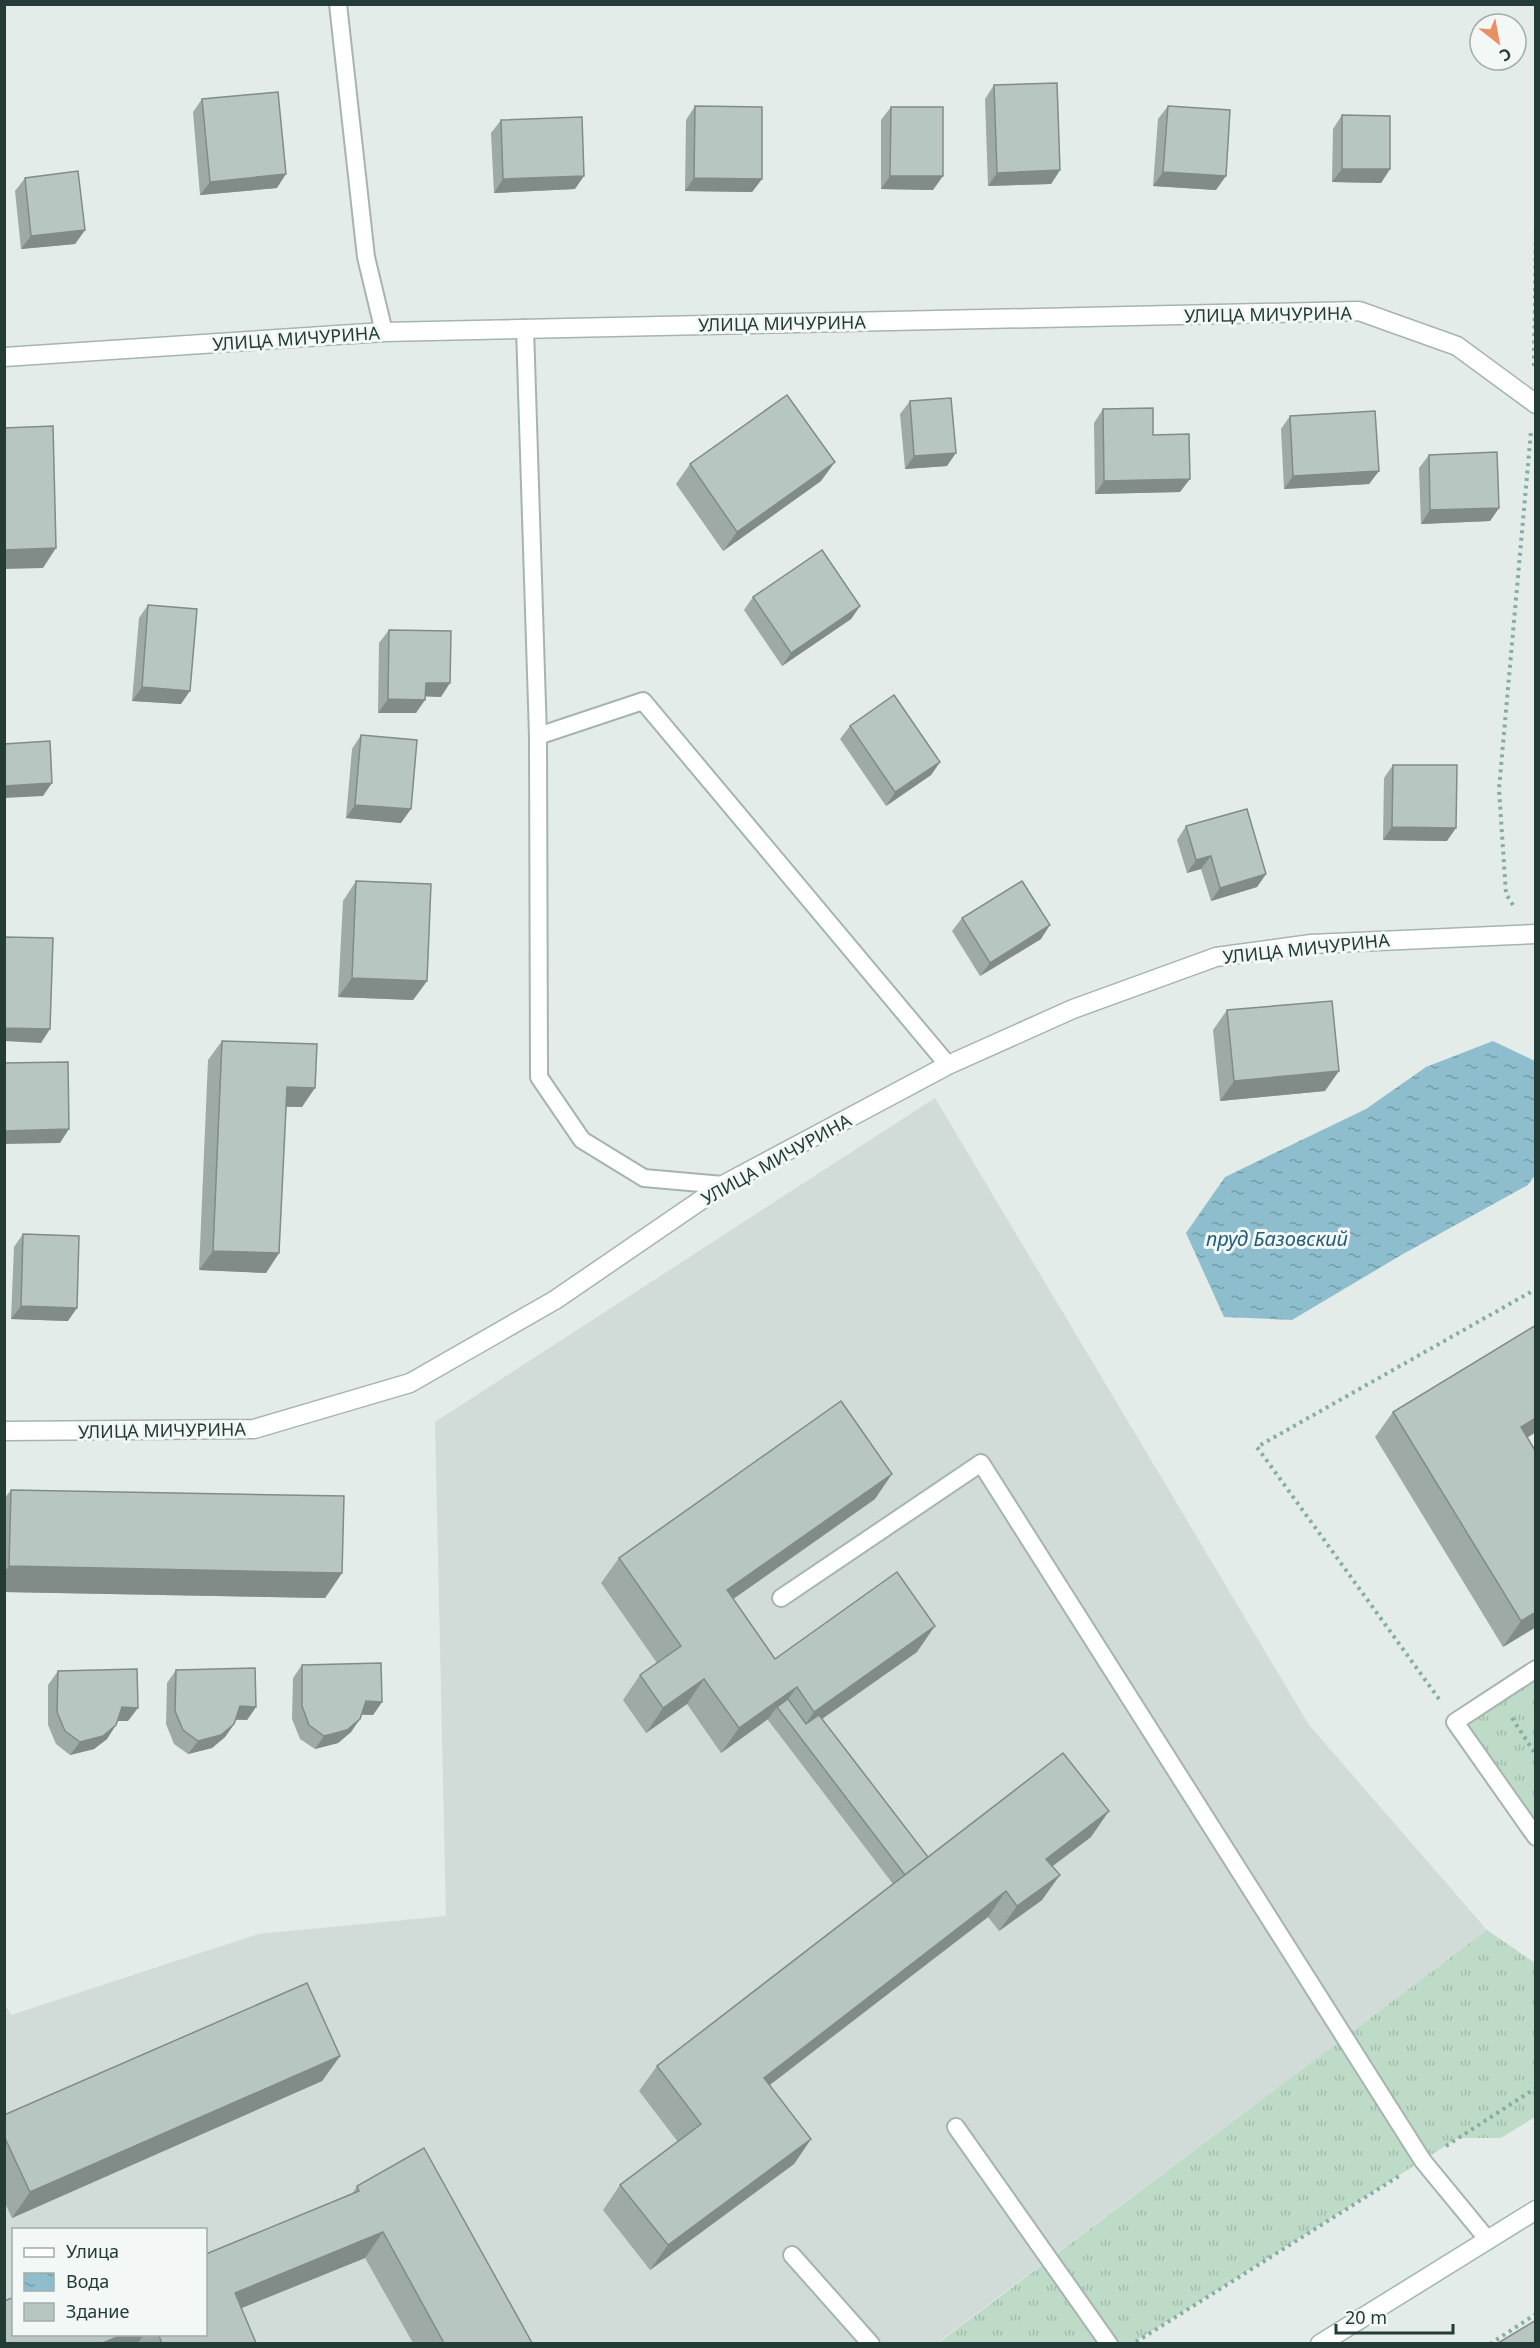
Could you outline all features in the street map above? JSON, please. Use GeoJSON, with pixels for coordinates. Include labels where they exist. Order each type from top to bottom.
{"type":"FeatureCollection","features":[{"type":"Feature","properties":{"kind":"street","name":"УЛИЦА МИЧУРИНА"},"geometry":{"type":"LineString","coordinates":[[4,357],[384,332],[1359,311],[1457,346],[1535,403]]}},
{"type":"Feature","properties":{"kind":"street","name":"УЛИЦА МИЧУРИНА"},"geometry":{"type":"LineString","coordinates":[[4,1431],[254,1429],[410,1383],[555,1300],[723,1185],[948,1065],[1073,1009],[1216,957],[1311,944],[1533,934]]}},
{"type":"Feature","properties":{"kind":"street"},"geometry":{"type":"LineString","coordinates":[[1320,2343],[1536,2210]]}},
{"type":"Feature","properties":{"kind":"lane"},"geometry":{"type":"LineString","coordinates":[[338,4],[366,257],[384,332]]}},
{"type":"Feature","properties":{"kind":"lane"},"geometry":{"type":"LineString","coordinates":[[525,328],[538,736],[539,1077],[582,1140],[644,1178],[723,1185]]}},
{"type":"Feature","properties":{"kind":"lane"},"geometry":{"type":"LineString","coordinates":[[538,736],[643,701],[948,1065]]}},
{"type":"Feature","properties":{"kind":"lane"},"geometry":{"type":"LineString","coordinates":[[781,1598],[981,1463],[1423,2161],[1488,2240]]}},
{"type":"Feature","properties":{"kind":"lane"},"geometry":{"type":"LineString","coordinates":[[1536,1669],[1455,1722],[1536,1837]]}},
{"type":"Feature","properties":{"kind":"lane"},"geometry":{"type":"LineString","coordinates":[[956,2127],[1109,2343]]}},
{"type":"Feature","properties":{"kind":"lane"},"geometry":{"type":"LineString","coordinates":[[792,2254],[871,2343]]}},
{"type":"Feature","properties":{"kind":"path"},"geometry":{"type":"LineString","coordinates":[[1533,934],[1506,894],[1499,789],[1535,403],[1536,221]]}},
{"type":"Feature","properties":{"kind":"path"},"geometry":{"type":"LineString","coordinates":[[1455,1722],[1257,1447],[1536,1288]]}},
{"type":"Feature","properties":{"kind":"path"},"geometry":{"type":"LineString","coordinates":[[1497,1694],[1536,1755]]}},
{"type":"Feature","properties":{"kind":"path"},"geometry":{"type":"LineString","coordinates":[[1133,2343],[1536,2088]]}},
{"type":"Feature","properties":{"kind":"path"},"geometry":{"type":"LineString","coordinates":[[1490,2343],[1536,2314]]}},
{"type":"Feature","properties":{"kind":"shaded area"},"geometry":{"type":"Polygon","coordinates":[[[935,1098],[1309,1725],[1487,1930],[937,2343],[5,2343],[4,2003],[11,2015],[258,1934],[446,1916],[435,1422],[935,1098]]]}},
{"type":"Feature","properties":{"kind":"green space"},"geometry":{"type":"Polygon","coordinates":[[[1535,1669],[1535,1837],[1455,1722],[1535,1669]]]}},
{"type":"Feature","properties":{"kind":"green space"},"geometry":{"type":"Polygon","coordinates":[[[1487,1930],[1535,1963],[1535,2117],[1501,2138],[1458,2138],[1133,2343],[937,2344],[1487,1930]]]}},
{"type":"Feature","properties":{"kind":"water","name":"пруд Базовский"},"geometry":{"type":"Polygon","coordinates":[[[1493,1041],[1535,1061],[1535,1175],[1528,1185],[1403,1254],[1292,1320],[1224,1317],[1186,1233],[1225,1177],[1366,1109],[1426,1067],[1493,1041]]]}},
{"type":"Feature","properties":{"kind":"building"},"geometry":{"type":"Polygon","coordinates":[[[1057,83],[1060,170],[997,173],[994,85],[1057,83]]]}},
{"type":"Feature","properties":{"kind":"building"},"geometry":{"type":"Polygon","coordinates":[[[278,92],[286,174],[210,182],[202,99],[278,92]]]}},
{"type":"Feature","properties":{"kind":"building"},"geometry":{"type":"Polygon","coordinates":[[[695,106],[762,107],[762,179],[694,178],[695,106]]]}},
{"type":"Feature","properties":{"kind":"building"},"geometry":{"type":"Polygon","coordinates":[[[1168,106],[1230,110],[1226,176],[1163,172],[1168,106]]]}},
{"type":"Feature","properties":{"kind":"building"},"geometry":{"type":"Polygon","coordinates":[[[891,107],[943,107],[943,176],[890,176],[891,107]]]}},
{"type":"Feature","properties":{"kind":"building"},"geometry":{"type":"Polygon","coordinates":[[[1342,115],[1390,116],[1390,169],[1342,169],[1342,115]]]}},
{"type":"Feature","properties":{"kind":"building"},"geometry":{"type":"Polygon","coordinates":[[[582,117],[584,176],[503,179],[501,120],[582,117]]]}},
{"type":"Feature","properties":{"kind":"building"},"geometry":{"type":"Polygon","coordinates":[[[78,171],[85,230],[31,236],[25,178],[78,171]]]}},
{"type":"Feature","properties":{"kind":"building"},"geometry":{"type":"Polygon","coordinates":[[[787,395],[835,462],[737,532],[690,464],[787,395]]]}},
{"type":"Feature","properties":{"kind":"building"},"geometry":{"type":"Polygon","coordinates":[[[951,398],[956,453],[914,456],[910,401],[951,398]]]}},
{"type":"Feature","properties":{"kind":"building"},"geometry":{"type":"Polygon","coordinates":[[[1153,408],[1153,435],[1189,434],[1190,479],[1104,481],[1103,409],[1153,408]]]}},
{"type":"Feature","properties":{"kind":"building"},"geometry":{"type":"Polygon","coordinates":[[[1375,411],[1379,471],[1293,476],[1290,416],[1375,411]]]}},
{"type":"Feature","properties":{"kind":"building"},"geometry":{"type":"Polygon","coordinates":[[[53,426],[56,548],[4,550],[4,428],[53,426]]]}},
{"type":"Feature","properties":{"kind":"building"},"geometry":{"type":"Polygon","coordinates":[[[1497,452],[1499,508],[1430,510],[1429,455],[1497,452]]]}},
{"type":"Feature","properties":{"kind":"building"},"geometry":{"type":"Polygon","coordinates":[[[822,550],[860,606],[791,653],[753,597],[822,550]]]}},
{"type":"Feature","properties":{"kind":"building"},"geometry":{"type":"Polygon","coordinates":[[[148,605],[197,609],[190,691],[142,687],[148,605]]]}},
{"type":"Feature","properties":{"kind":"building"},"geometry":{"type":"Polygon","coordinates":[[[389,630],[451,631],[450,683],[426,683],[425,700],[388,699],[389,630]]]}},
{"type":"Feature","properties":{"kind":"building"},"geometry":{"type":"Polygon","coordinates":[[[894,695],[940,762],[895,792],[850,726],[894,695]]]}},
{"type":"Feature","properties":{"kind":"building"},"geometry":{"type":"Polygon","coordinates":[[[361,735],[417,740],[411,809],[355,805],[361,735]]]}},
{"type":"Feature","properties":{"kind":"building"},"geometry":{"type":"Polygon","coordinates":[[[50,741],[52,783],[4,786],[4,744],[50,741]]]}},
{"type":"Feature","properties":{"kind":"building"},"geometry":{"type":"Polygon","coordinates":[[[1393,765],[1457,765],[1456,828],[1392,827],[1393,765]]]}},
{"type":"Feature","properties":{"kind":"building"},"geometry":{"type":"Polygon","coordinates":[[[1247,809],[1266,874],[1220,888],[1211,856],[1196,860],[1186,826],[1247,809]]]}},
{"type":"Feature","properties":{"kind":"building"},"geometry":{"type":"Polygon","coordinates":[[[356,881],[431,884],[427,981],[352,978],[356,881]]]}},
{"type":"Feature","properties":{"kind":"building"},"geometry":{"type":"Polygon","coordinates":[[[1022,881],[1050,925],[990,963],[962,918],[1022,881]]]}},
{"type":"Feature","properties":{"kind":"building"},"geometry":{"type":"Polygon","coordinates":[[[4,937],[53,938],[50,1029],[4,1028],[4,937]]]}},
{"type":"Feature","properties":{"kind":"building"},"geometry":{"type":"Polygon","coordinates":[[[1332,1001],[1339,1071],[1234,1081],[1227,1010],[1332,1001]]]}},
{"type":"Feature","properties":{"kind":"building"},"geometry":{"type":"Polygon","coordinates":[[[222,1041],[317,1044],[315,1088],[287,1087],[279,1253],[213,1251],[222,1041]]]}},
{"type":"Feature","properties":{"kind":"building"},"geometry":{"type":"Polygon","coordinates":[[[68,1062],[69,1129],[4,1131],[4,1063],[68,1062]]]}},
{"type":"Feature","properties":{"kind":"building"},"geometry":{"type":"Polygon","coordinates":[[[23,1234],[79,1236],[77,1308],[21,1306],[23,1234]]]}},
{"type":"Feature","properties":{"kind":"building"},"geometry":{"type":"Polygon","coordinates":[[[1536,1325],[1536,1418],[1521,1427],[1536,1452],[1536,1612],[1521,1621],[1393,1412],[1536,1325]]]}},
{"type":"Feature","properties":{"kind":"building"},"geometry":{"type":"Polygon","coordinates":[[[841,1401],[892,1474],[727,1590],[775,1659],[897,1572],[935,1626],[814,1712],[797,1687],[739,1728],[704,1679],[663,1708],[640,1675],[681,1646],[619,1558],[841,1401]]]}},
{"type":"Feature","properties":{"kind":"building"},"geometry":{"type":"Polygon","coordinates":[[[11,1490],[344,1496],[342,1573],[9,1566],[11,1490]]]}},
{"type":"Feature","properties":{"kind":"building"},"geometry":{"type":"Polygon","coordinates":[[[381,1663],[382,1702],[366,1701],[360,1719],[347,1730],[324,1736],[309,1725],[302,1706],[302,1665],[381,1663]]]}},
{"type":"Feature","properties":{"kind":"building"},"geometry":{"type":"Polygon","coordinates":[[[255,1668],[256,1707],[240,1706],[234,1724],[221,1735],[198,1741],[183,1730],[175,1711],[176,1670],[255,1668]]]}},
{"type":"Feature","properties":{"kind":"building"},"geometry":{"type":"Polygon","coordinates":[[[137,1669],[138,1708],[122,1707],[116,1725],[103,1736],[80,1742],[65,1731],[57,1712],[58,1671],[137,1669]]]}},
{"type":"Feature","properties":{"kind":"building"},"geometry":{"type":"Polygon","coordinates":[[[788,1699],[806,1724],[819,1715],[928,1857],[905,1875],[777,1707],[788,1699]]]}},
{"type":"Feature","properties":{"kind":"building"},"geometry":{"type":"Polygon","coordinates":[[[1063,1753],[1109,1811],[1046,1859],[1060,1875],[1017,1906],[1006,1891],[764,2078],[811,2139],[668,2245],[620,2185],[701,2124],[657,2066],[1063,1753]]]}},
{"type":"Feature","properties":{"kind":"building"},"geometry":{"type":"Polygon","coordinates":[[[307,1983],[340,2056],[30,2192],[4,2136],[4,2115],[307,1983]]]}},
{"type":"Feature","properties":{"kind":"building"},"geometry":{"type":"Polygon","coordinates":[[[424,2148],[532,2343],[444,2343],[383,2232],[235,2293],[256,2343],[162,2343],[159,2336],[207,2336],[207,2254],[359,2191],[357,2186],[424,2148]]]}},
{"type":"Feature","properties":{"kind":"building"},"geometry":{"type":"Polygon","coordinates":[[[12,2298],[12,2336],[119,2336],[103,2343],[4,2343],[4,2301],[12,2298]]]}},
{"type":"Feature","properties":{"kind":"building"},"geometry":{"type":"Polygon","coordinates":[[[1536,2320],[1536,2343],[1498,2343],[1536,2320]]]}}]}
